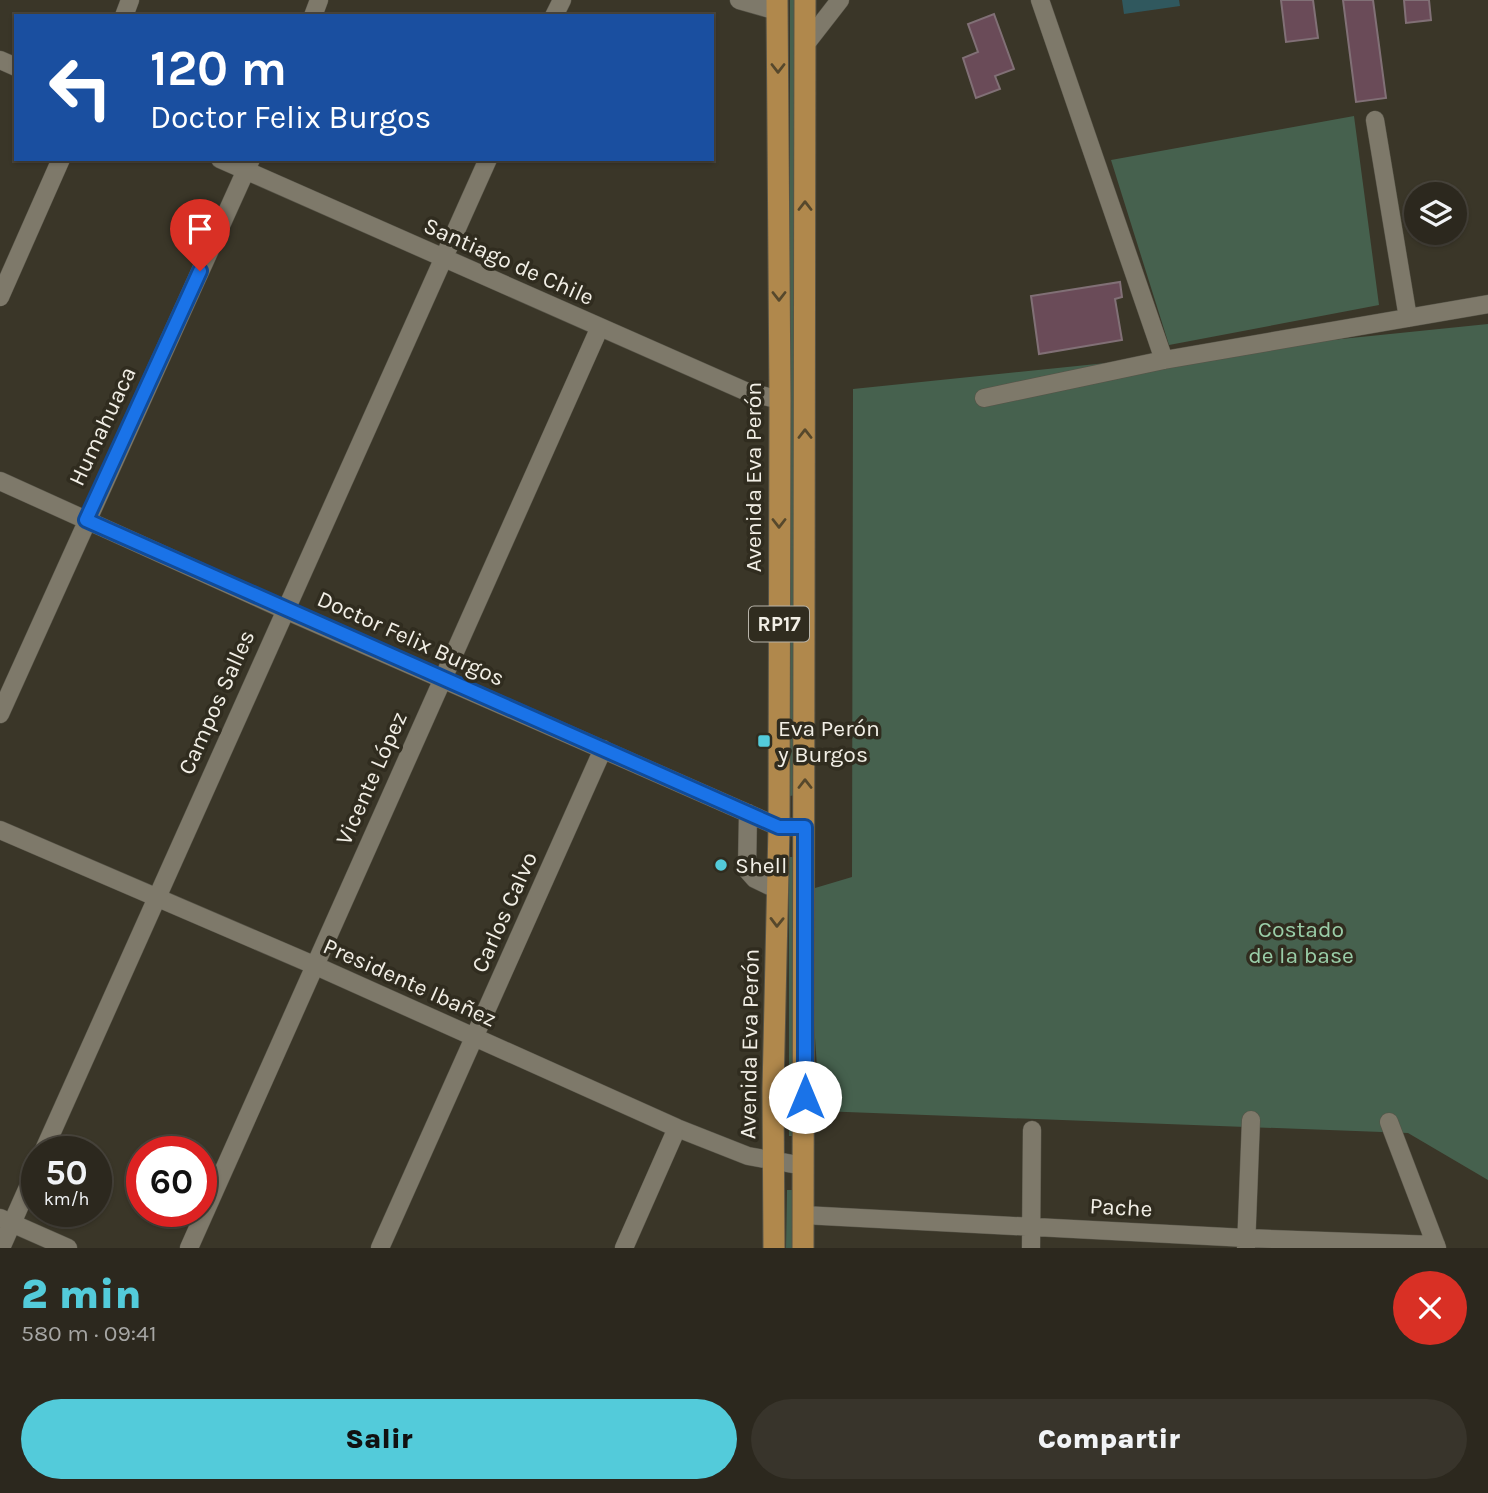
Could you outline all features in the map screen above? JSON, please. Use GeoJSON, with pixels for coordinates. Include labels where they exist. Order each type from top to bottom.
{"type":"FeatureCollection","features":[{"type":"Feature","properties":{"kind":"main road","name":"RP17"},"geometry":{"type":"LineString","coordinates":[[803,1248],[805,0]]}},
{"type":"Feature","properties":{"kind":"main road","name":"Avenida Eva Perón"},"geometry":{"type":"LineString","coordinates":[[774,1248],[779,827],[777,5]]}},
{"type":"Feature","properties":{"kind":"street"},"geometry":{"type":"LineString","coordinates":[[739,0],[777,5]]}},
{"type":"Feature","properties":{"kind":"street"},"geometry":{"type":"LineString","coordinates":[[805,45],[840,0]]}},
{"type":"Feature","properties":{"kind":"street"},"geometry":{"type":"LineString","coordinates":[[1040,0],[1164,360]]}},
{"type":"Feature","properties":{"kind":"street"},"geometry":{"type":"LineString","coordinates":[[1375,120],[1408,318]]}},
{"type":"Feature","properties":{"kind":"street"},"geometry":{"type":"LineString","coordinates":[[0,297],[60,161]]}},
{"type":"Feature","properties":{"kind":"street","name":"Santiago de Chile"},"geometry":{"type":"LineString","coordinates":[[230,161],[249,165],[599,329],[745,391],[780,400]]}},
{"type":"Feature","properties":{"kind":"street","name":"Campos Salles"},"geometry":{"type":"LineString","coordinates":[[50,1136],[487,161]]}},
{"type":"Feature","properties":{"kind":"street","name":"Humahuaca"},"geometry":{"type":"LineString","coordinates":[[0,714],[249,165]]}},
{"type":"Feature","properties":{"kind":"street"},"geometry":{"type":"LineString","coordinates":[[984,398],[1164,360],[1488,304]]}},
{"type":"Feature","properties":{"kind":"street","name":"Vicente López"},"geometry":{"type":"LineString","coordinates":[[189,1248],[599,329]]}},
{"type":"Feature","properties":{"kind":"street","name":"Doctor Felix Burgos"},"geometry":{"type":"LineString","coordinates":[[0,481],[285,610],[779,827],[805,827]]}},
{"type":"Feature","properties":{"kind":"street","name":"Carlos Calvo"},"geometry":{"type":"LineString","coordinates":[[380,1248],[603,749]]}},
{"type":"Feature","properties":{"kind":"street"},"geometry":{"type":"LineString","coordinates":[[748,813],[747,870],[755,879],[778,890]]}},
{"type":"Feature","properties":{"kind":"street","name":"Presidente Ibañez"},"geometry":{"type":"LineString","coordinates":[[0,830],[316,966],[677,1128],[748,1156],[804,1167]]}},
{"type":"Feature","properties":{"kind":"street"},"geometry":{"type":"LineString","coordinates":[[1246,1243],[1251,1121]]}},
{"type":"Feature","properties":{"kind":"street"},"geometry":{"type":"LineString","coordinates":[[1390,1122],[1436,1246]]}},
{"type":"Feature","properties":{"kind":"street"},"geometry":{"type":"LineString","coordinates":[[624,1248],[677,1128]]}},
{"type":"Feature","properties":{"kind":"street"},"geometry":{"type":"LineString","coordinates":[[1031,1248],[1032,1130]]}},
{"type":"Feature","properties":{"kind":"street"},"geometry":{"type":"LineString","coordinates":[[1,1248],[6,1220],[21,1194]]}},
{"type":"Feature","properties":{"kind":"street","name":"Pache"},"geometry":{"type":"LineString","coordinates":[[803,1215],[1032,1227],[1246,1243],[1436,1246]]}},
{"type":"Feature","properties":{"kind":"street"},"geometry":{"type":"LineString","coordinates":[[6,1220],[68,1248]]}},
{"type":"Feature","properties":{"kind":"green space"},"geometry":{"type":"Polygon","coordinates":[[[790,0],[795,0],[795,795],[790,796],[790,0]]]}},
{"type":"Feature","properties":{"kind":"green space"},"geometry":{"type":"Polygon","coordinates":[[[1354,116],[1379,305],[1169,345],[1111,160],[1354,116]]]}},
{"type":"Feature","properties":{"kind":"green space","name":"Costado de la base"},"geometry":{"type":"Polygon","coordinates":[[[1488,324],[1488,1180],[1408,1133],[820,1111],[805,891],[852,877],[853,389],[1488,324]]]}},
{"type":"Feature","properties":{"kind":"green space"},"geometry":{"type":"Polygon","coordinates":[[[789,857],[793,857],[793,1136],[789,1136],[789,857]]]}},
{"type":"Feature","properties":{"kind":"green space"},"geometry":{"type":"Polygon","coordinates":[[[787,1190],[794,1190],[792,1248],[786,1248],[787,1190]]]}},
{"type":"Feature","properties":{"kind":"water"},"geometry":{"type":"Polygon","coordinates":[[[1122,0],[1179,0],[1180,6],[1124,14],[1122,0]]]}},
{"type":"Feature","properties":{"kind":"building"},"geometry":{"type":"Polygon","coordinates":[[[1281,0],[1313,0],[1318,38],[1286,42],[1281,0]]]}},
{"type":"Feature","properties":{"kind":"building"},"geometry":{"type":"Polygon","coordinates":[[[1343,0],[1373,0],[1386,98],[1356,102],[1343,0]]]}},
{"type":"Feature","properties":{"kind":"building"},"geometry":{"type":"Polygon","coordinates":[[[1404,0],[1429,0],[1431,20],[1406,23],[1404,0]]]}},
{"type":"Feature","properties":{"kind":"building"},"geometry":{"type":"Polygon","coordinates":[[[994,14],[1014,69],[995,76],[1000,89],[976,98],[963,58],[978,52],[968,24],[994,14]]]}},
{"type":"Feature","properties":{"kind":"building"},"geometry":{"type":"Polygon","coordinates":[[[1120,282],[1122,297],[1115,299],[1122,340],[1039,354],[1031,296],[1120,282]]]}},
{"type":"Feature","properties":{"kind":"place","name":"Eva Perón y Burgos"},"geometry":{"type":"Point","coordinates":[764,741]}},
{"type":"Feature","properties":{"kind":"place","name":"Shell"},"geometry":{"type":"Point","coordinates":[721,865]}},
{"type":"Feature","properties":{"kind":"route"},"geometry":{"type":"LineString","coordinates":[[200,271],[86,520],[779,827],[805,827],[805,1097]]}}]}
